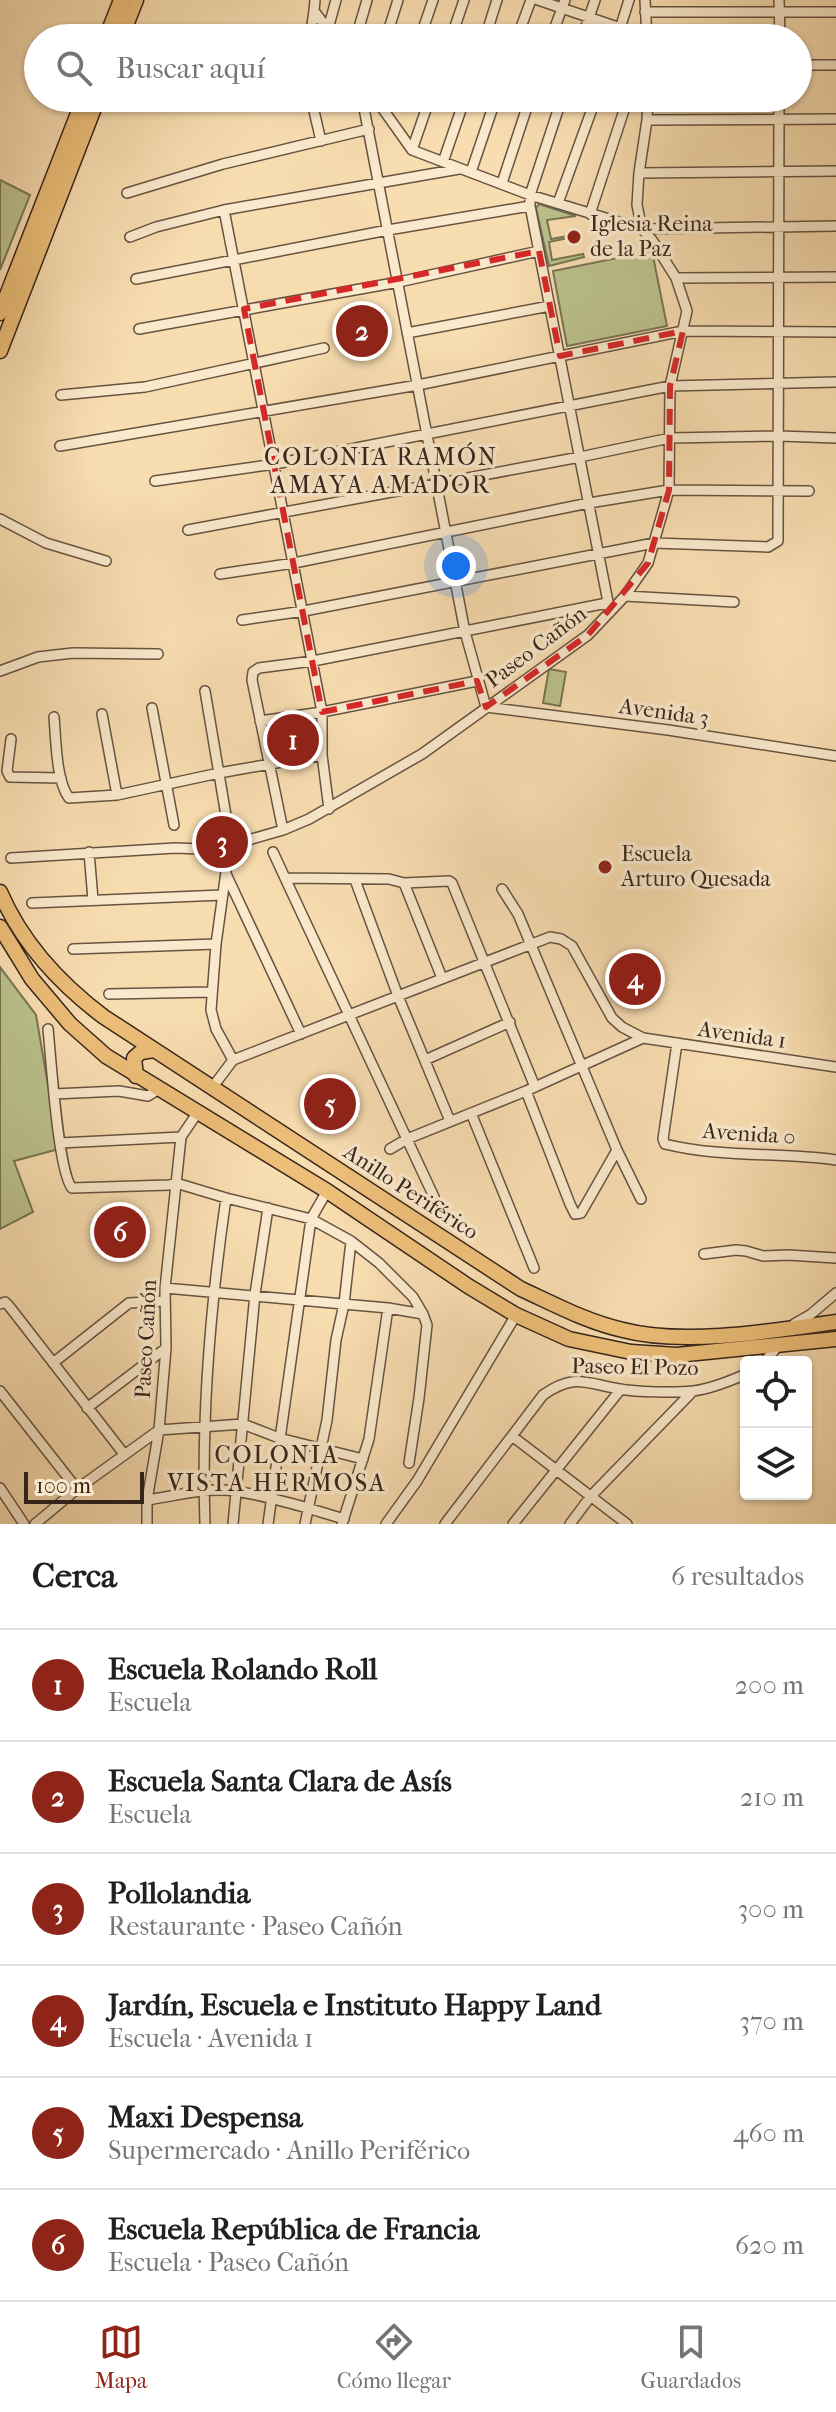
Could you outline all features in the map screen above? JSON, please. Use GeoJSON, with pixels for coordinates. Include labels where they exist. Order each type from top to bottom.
{"type":"FeatureCollection","features":[{"type":"Feature","properties":{"kind":"highway"},"geometry":{"type":"LineString","coordinates":[[112,24],[121,0]]}},
{"type":"Feature","properties":{"kind":"highway"},"geometry":{"type":"LineString","coordinates":[[127,24],[136,0]]}},
{"type":"Feature","properties":{"kind":"highway"},"geometry":{"type":"LineString","coordinates":[[0,313],[79,112]]}},
{"type":"Feature","properties":{"kind":"highway"},"geometry":{"type":"LineString","coordinates":[[0,351],[93,112]]}},
{"type":"Feature","properties":{"kind":"highway","name":"Anillo Periférico"},"geometry":{"type":"LineString","coordinates":[[0,892],[16,922],[48,967],[81,1000],[521,1289],[575,1314],[624,1331],[678,1338],[836,1322]]}},
{"type":"Feature","properties":{"kind":"highway","name":"Anillo Periférico"},"geometry":{"type":"LineString","coordinates":[[0,927],[32,979],[70,1024],[106,1056],[327,1191],[516,1315],[569,1339],[631,1352],[677,1355],[836,1339]]}},
{"type":"Feature","properties":{"kind":"highway"},"geometry":{"type":"LineString","coordinates":[[136,1076],[134,1058],[141,1052],[154,1050]]}},
{"type":"Feature","properties":{"kind":"highway"},"geometry":{"type":"LineString","coordinates":[[378,1226],[384,1226],[394,1218],[392,1206]]}},
{"type":"Feature","properties":{"kind":"street"},"geometry":{"type":"LineString","coordinates":[[332,24],[336,0]]}},
{"type":"Feature","properties":{"kind":"street"},"geometry":{"type":"LineString","coordinates":[[360,24],[367,0]]}},
{"type":"Feature","properties":{"kind":"street"},"geometry":{"type":"LineString","coordinates":[[390,24],[398,0]]}},
{"type":"Feature","properties":{"kind":"street"},"geometry":{"type":"LineString","coordinates":[[425,24],[433,0]]}},
{"type":"Feature","properties":{"kind":"street"},"geometry":{"type":"LineString","coordinates":[[456,24],[464,0]]}},
{"type":"Feature","properties":{"kind":"street"},"geometry":{"type":"LineString","coordinates":[[489,24],[497,0]]}},
{"type":"Feature","properties":{"kind":"street"},"geometry":{"type":"LineString","coordinates":[[522,24],[531,0]]}},
{"type":"Feature","properties":{"kind":"street"},"geometry":{"type":"LineString","coordinates":[[538,0],[563,4],[601,24]]}},
{"type":"Feature","properties":{"kind":"street"},"geometry":{"type":"LineString","coordinates":[[587,24],[595,0]]}},
{"type":"Feature","properties":{"kind":"street"},"geometry":{"type":"LineString","coordinates":[[622,24],[629,0]]}},
{"type":"Feature","properties":{"kind":"street"},"geometry":{"type":"LineString","coordinates":[[645,0],[646,24]]}},
{"type":"Feature","properties":{"kind":"street"},"geometry":{"type":"LineString","coordinates":[[779,0],[779,24]]}},
{"type":"Feature","properties":{"kind":"street"},"geometry":{"type":"LineString","coordinates":[[556,24],[563,4]]}},
{"type":"Feature","properties":{"kind":"street"},"geometry":{"type":"LineString","coordinates":[[314,5],[325,24]]}},
{"type":"Feature","properties":{"kind":"street"},"geometry":{"type":"LineString","coordinates":[[645,12],[836,12]]}},
{"type":"Feature","properties":{"kind":"street"},"geometry":{"type":"LineString","coordinates":[[812,65],[836,65]]}},
{"type":"Feature","properties":{"kind":"street"},"geometry":{"type":"LineString","coordinates":[[314,112],[321,141]]}},
{"type":"Feature","properties":{"kind":"street"},"geometry":{"type":"LineString","coordinates":[[365,112],[465,632],[486,707]]}},
{"type":"Feature","properties":{"kind":"street"},"geometry":{"type":"LineString","coordinates":[[385,112],[412,150],[502,183],[530,200]]}},
{"type":"Feature","properties":{"kind":"street"},"geometry":{"type":"LineString","coordinates":[[412,150],[425,112]]}},
{"type":"Feature","properties":{"kind":"street"},"geometry":{"type":"LineString","coordinates":[[443,162],[460,112]]}},
{"type":"Feature","properties":{"kind":"street"},"geometry":{"type":"LineString","coordinates":[[465,170],[490,112]]}},
{"type":"Feature","properties":{"kind":"street"},"geometry":{"type":"LineString","coordinates":[[502,183],[525,112]]}},
{"type":"Feature","properties":{"kind":"street"},"geometry":{"type":"LineString","coordinates":[[283,830],[252,680],[253,672],[259,668],[609,607],[530,200],[558,112]]}},
{"type":"Feature","properties":{"kind":"street"},"geometry":{"type":"LineString","coordinates":[[558,203],[591,112]]}},
{"type":"Feature","properties":{"kind":"street"},"geometry":{"type":"LineString","coordinates":[[590,214],[623,112]]}},
{"type":"Feature","properties":{"kind":"street"},"geometry":{"type":"LineString","coordinates":[[642,229],[637,205],[647,112]]}},
{"type":"Feature","properties":{"kind":"street"},"geometry":{"type":"LineString","coordinates":[[242,620],[304,611],[654,543],[775,545],[778,541],[780,436],[779,112]]}},
{"type":"Feature","properties":{"kind":"street"},"geometry":{"type":"LineString","coordinates":[[647,120],[836,119]]}},
{"type":"Feature","properties":{"kind":"street"},"geometry":{"type":"LineString","coordinates":[[127,193],[223,164],[369,129]]}},
{"type":"Feature","properties":{"kind":"street"},"geometry":{"type":"LineString","coordinates":[[130,237],[156,227],[224,210],[465,170]]}},
{"type":"Feature","properties":{"kind":"street"},"geometry":{"type":"LineString","coordinates":[[639,173],[836,171]]}},
{"type":"Feature","properties":{"kind":"street"},"geometry":{"type":"LineString","coordinates":[[136,279],[530,200],[558,203],[642,229],[836,226]]}},
{"type":"Feature","properties":{"kind":"street"},"geometry":{"type":"LineString","coordinates":[[224,210],[322,712],[322,755],[329,809]]}},
{"type":"Feature","properties":{"kind":"street","name":"Paseo Cañón"},"geometry":{"type":"LineString","coordinates":[[11,858],[230,847],[283,830],[329,809],[422,754],[588,635],[609,607],[625,596],[648,563],[669,490],[670,386],[687,311],[676,278],[642,229]]}},
{"type":"Feature","properties":{"kind":"street"},"geometry":{"type":"LineString","coordinates":[[139,329],[399,282],[539,251]]}},
{"type":"Feature","properties":{"kind":"street"},"geometry":{"type":"LineString","coordinates":[[676,278],[836,277]]}},
{"type":"Feature","properties":{"kind":"street"},"geometry":{"type":"LineString","coordinates":[[407,333],[550,306]]}},
{"type":"Feature","properties":{"kind":"street"},"geometry":{"type":"LineString","coordinates":[[60,446],[418,385],[683,331],[836,332]]}},
{"type":"Feature","properties":{"kind":"street"},"geometry":{"type":"LineString","coordinates":[[61,395],[145,387],[324,348]]}},
{"type":"Feature","properties":{"kind":"street"},"geometry":{"type":"LineString","coordinates":[[155,481],[275,464],[670,386],[836,382]]}},
{"type":"Feature","properties":{"kind":"street"},"geometry":{"type":"LineString","coordinates":[[188,530],[670,438],[836,438]]}},
{"type":"Feature","properties":{"kind":"street"},"geometry":{"type":"LineString","coordinates":[[220,574],[294,563],[589,503],[669,490],[809,491]]}},
{"type":"Feature","properties":{"kind":"street"},"geometry":{"type":"LineString","coordinates":[[0,519],[46,543],[106,561]]}},
{"type":"Feature","properties":{"kind":"street"},"geometry":{"type":"LineString","coordinates":[[625,596],[734,602]]}},
{"type":"Feature","properties":{"kind":"street"},"geometry":{"type":"LineString","coordinates":[[0,671],[38,657],[73,653],[158,654]]}},
{"type":"Feature","properties":{"kind":"street"},"geometry":{"type":"LineString","coordinates":[[260,721],[477,681]]}},
{"type":"Feature","properties":{"kind":"street"},"geometry":{"type":"LineString","coordinates":[[205,691],[230,847],[216,944],[211,1010],[216,1029],[233,1060]]}},
{"type":"Feature","properties":{"kind":"street","name":"Avenida 3"},"geometry":{"type":"LineString","coordinates":[[486,707],[668,730],[836,756]]}},
{"type":"Feature","properties":{"kind":"street"},"geometry":{"type":"LineString","coordinates":[[152,708],[174,825]]}},
{"type":"Feature","properties":{"kind":"street"},"geometry":{"type":"LineString","coordinates":[[102,714],[117,795]]}},
{"type":"Feature","properties":{"kind":"street"},"geometry":{"type":"LineString","coordinates":[[54,717],[61,778],[69,798],[117,795],[322,755]]}},
{"type":"Feature","properties":{"kind":"street"},"geometry":{"type":"LineString","coordinates":[[11,739],[7,771],[10,777],[61,778]]}},
{"type":"Feature","properties":{"kind":"street"},"geometry":{"type":"LineString","coordinates":[[89,852],[93,900]]}},
{"type":"Feature","properties":{"kind":"street"},"geometry":{"type":"LineString","coordinates":[[273,852],[434,1197]]}},
{"type":"Feature","properties":{"kind":"street"},"geometry":{"type":"LineString","coordinates":[[226,873],[301,1034]]}},
{"type":"Feature","properties":{"kind":"street"},"geometry":{"type":"LineString","coordinates":[[285,878],[452,883],[510,1022],[575,1214],[584,1209],[617,1150]]}},
{"type":"Feature","properties":{"kind":"street"},"geometry":{"type":"LineString","coordinates":[[355,880],[398,996],[450,1121]]}},
{"type":"Feature","properties":{"kind":"street"},"geometry":{"type":"LineString","coordinates":[[404,883],[442,978]]}},
{"type":"Feature","properties":{"kind":"street"},"geometry":{"type":"LineString","coordinates":[[502,889],[518,914],[617,1150],[641,1199]]}},
{"type":"Feature","properties":{"kind":"street"},"geometry":{"type":"LineString","coordinates":[[32,903],[222,895]]}},
{"type":"Feature","properties":{"kind":"street"},"geometry":{"type":"LineString","coordinates":[[212,1088],[233,1060],[550,937],[572,946],[612,1018],[643,1038]]}},
{"type":"Feature","properties":{"kind":"street"},"geometry":{"type":"LineString","coordinates":[[73,949],[216,944]]}},
{"type":"Feature","properties":{"kind":"street"},"geometry":{"type":"LineString","coordinates":[[109,994],[211,992]]}},
{"type":"Feature","properties":{"kind":"street"},"geometry":{"type":"LineString","coordinates":[[425,1060],[510,1022]]}},
{"type":"Feature","properties":{"kind":"street"},"geometry":{"type":"LineString","coordinates":[[48,1029],[60,1143],[66,1182],[72,1188],[176,1183],[311,1219],[351,1241],[379,1263],[413,1297],[427,1325],[409,1463]]}},
{"type":"Feature","properties":{"kind":"street"},"geometry":{"type":"LineString","coordinates":[[390,1149],[643,1038]]}},
{"type":"Feature","properties":{"kind":"street","name":"Avenida 1"},"geometry":{"type":"LineString","coordinates":[[643,1038],[836,1067]]}},
{"type":"Feature","properties":{"kind":"street","name":"Avenida 0"},"geometry":{"type":"LineString","coordinates":[[677,1043],[663,1139],[668,1145],[761,1156],[836,1160]]}},
{"type":"Feature","properties":{"kind":"street"},"geometry":{"type":"LineString","coordinates":[[54,1094],[119,1091],[148,1096],[159,1089]]}},
{"type":"Feature","properties":{"kind":"street","name":"Paseo Cañón"},"geometry":{"type":"LineString","coordinates":[[147,1520],[147,1500],[159,1430],[166,1348],[165,1288],[181,1137],[198,1112]]}},
{"type":"Feature","properties":{"kind":"street"},"geometry":{"type":"LineString","coordinates":[[471,1113],[534,1268]]}},
{"type":"Feature","properties":{"kind":"street"},"geometry":{"type":"LineString","coordinates":[[60,1143],[181,1137]]}},
{"type":"Feature","properties":{"kind":"street"},"geometry":{"type":"LineString","coordinates":[[268,1524],[311,1219],[327,1191]]}},
{"type":"Feature","properties":{"kind":"street"},"geometry":{"type":"LineString","coordinates":[[205,1524],[204,1426],[213,1291],[226,1198]]}},
{"type":"Feature","properties":{"kind":"street"},"geometry":{"type":"LineString","coordinates":[[233,1524],[255,1294],[268,1208]]}},
{"type":"Feature","properties":{"kind":"street"},"geometry":{"type":"LineString","coordinates":[[305,1524],[327,1420],[351,1241]]}},
{"type":"Feature","properties":{"kind":"street"},"geometry":{"type":"LineString","coordinates":[[704,1254],[736,1250],[763,1256],[836,1258]]}},
{"type":"Feature","properties":{"kind":"street"},"geometry":{"type":"LineString","coordinates":[[165,1288],[255,1294],[423,1314]]}},
{"type":"Feature","properties":{"kind":"street"},"geometry":{"type":"LineString","coordinates":[[784,1329],[810,1315],[836,1293]]}},
{"type":"Feature","properties":{"kind":"street"},"geometry":{"type":"LineString","coordinates":[[53,1363],[129,1303],[165,1301]]}},
{"type":"Feature","properties":{"kind":"street"},"geometry":{"type":"LineString","coordinates":[[0,1304],[5,1302],[9,1306],[124,1454]]}},
{"type":"Feature","properties":{"kind":"street"},"geometry":{"type":"LineString","coordinates":[[147,1500],[237,1491],[307,1507],[343,1522],[369,1439],[388,1308]]}},
{"type":"Feature","properties":{"kind":"street"},"geometry":{"type":"LineString","coordinates":[[386,1524],[417,1481],[516,1315]]}},
{"type":"Feature","properties":{"kind":"street"},"geometry":{"type":"LineString","coordinates":[[769,1356],[779,1345]]}},
{"type":"Feature","properties":{"kind":"street"},"geometry":{"type":"LineString","coordinates":[[87,1408],[166,1348]]}},
{"type":"Feature","properties":{"kind":"street","name":"Paseo El Pozo"},"geometry":{"type":"LineString","coordinates":[[445,1524],[543,1395],[557,1385],[570,1381],[621,1389],[693,1391],[740,1376]]}},
{"type":"Feature","properties":{"kind":"street"},"geometry":{"type":"LineString","coordinates":[[513,1524],[621,1389]]}},
{"type":"Feature","properties":{"kind":"street"},"geometry":{"type":"LineString","coordinates":[[0,1391],[77,1489]]}},
{"type":"Feature","properties":{"kind":"street"},"geometry":{"type":"LineString","coordinates":[[570,1524],[591,1496],[693,1391]]}},
{"type":"Feature","properties":{"kind":"street"},"geometry":{"type":"LineString","coordinates":[[35,1524],[77,1489],[159,1430],[243,1424],[279,1438],[363,1459]]}},
{"type":"Feature","properties":{"kind":"street"},"geometry":{"type":"LineString","coordinates":[[512,1436],[627,1524]]}},
{"type":"Feature","properties":{"kind":"street"},"geometry":{"type":"LineString","coordinates":[[0,1488],[24,1524]]}},
{"type":"Feature","properties":{"kind":"street"},"geometry":{"type":"LineString","coordinates":[[135,1524],[147,1520]]}},
{"type":"Feature","properties":{"kind":"highlighted area"},"geometry":{"type":"Polygon","coordinates":[[[539,251],[560,356],[683,331],[670,386],[669,490],[648,563],[588,635],[486,707],[477,681],[322,712],[244,309],[539,251]]]}},
{"type":"Feature","properties":{"kind":"green space"},"geometry":{"type":"Polygon","coordinates":[[[0,180],[30,195],[0,270],[0,180]]]}},
{"type":"Feature","properties":{"kind":"green space"},"geometry":{"type":"Polygon","coordinates":[[[539,204],[576,216],[547,220],[551,239],[568,238],[549,242],[552,260],[583,254],[584,257],[549,266],[536,208],[539,204]]]}},
{"type":"Feature","properties":{"kind":"green space"},"geometry":{"type":"Polygon","coordinates":[[[652,251],[667,326],[567,346],[553,271],[652,251]]]}},
{"type":"Feature","properties":{"kind":"green space"},"geometry":{"type":"Polygon","coordinates":[[[549,669],[566,672],[560,706],[543,703],[549,669]]]}},
{"type":"Feature","properties":{"kind":"green space"},"geometry":{"type":"Polygon","coordinates":[[[0,967],[36,1015],[59,1149],[14,1161],[33,1212],[0,1229],[0,967]]]}},
{"type":"Feature","properties":{"kind":"place","name":"Iglesia Reina de la Paz"},"geometry":{"type":"Point","coordinates":[574,237]}},
{"type":"Feature","properties":{"kind":"place","name":"Escuela Santa Clara de Asís"},"geometry":{"type":"Point","coordinates":[362,331]}},
{"type":"Feature","properties":{"kind":"place","name":"Escuela Rolando Roll"},"geometry":{"type":"Point","coordinates":[293,740]}},
{"type":"Feature","properties":{"kind":"place","name":"Pollolandia"},"geometry":{"type":"Point","coordinates":[222,842]}},
{"type":"Feature","properties":{"kind":"place","name":"Escuela Arturo Quesada"},"geometry":{"type":"Point","coordinates":[605,867]}},
{"type":"Feature","properties":{"kind":"place","name":"Jardín, Escuela e Instituto Happy Land"},"geometry":{"type":"Point","coordinates":[635,979]}},
{"type":"Feature","properties":{"kind":"place","name":"Maxi Despensa"},"geometry":{"type":"Point","coordinates":[330,1104]}},
{"type":"Feature","properties":{"kind":"place","name":"Escuela República de Francia"},"geometry":{"type":"Point","coordinates":[120,1232]}},
{"type":"Feature","properties":{"kind":"district","name":"COLONIA RAMÓN AMAYA AMADOR"},"geometry":{"type":"Point","coordinates":[381,471]}},
{"type":"Feature","properties":{"kind":"district","name":"COLONIA VISTA HERMOSA"},"geometry":{"type":"Point","coordinates":[277,1469]}}]}
